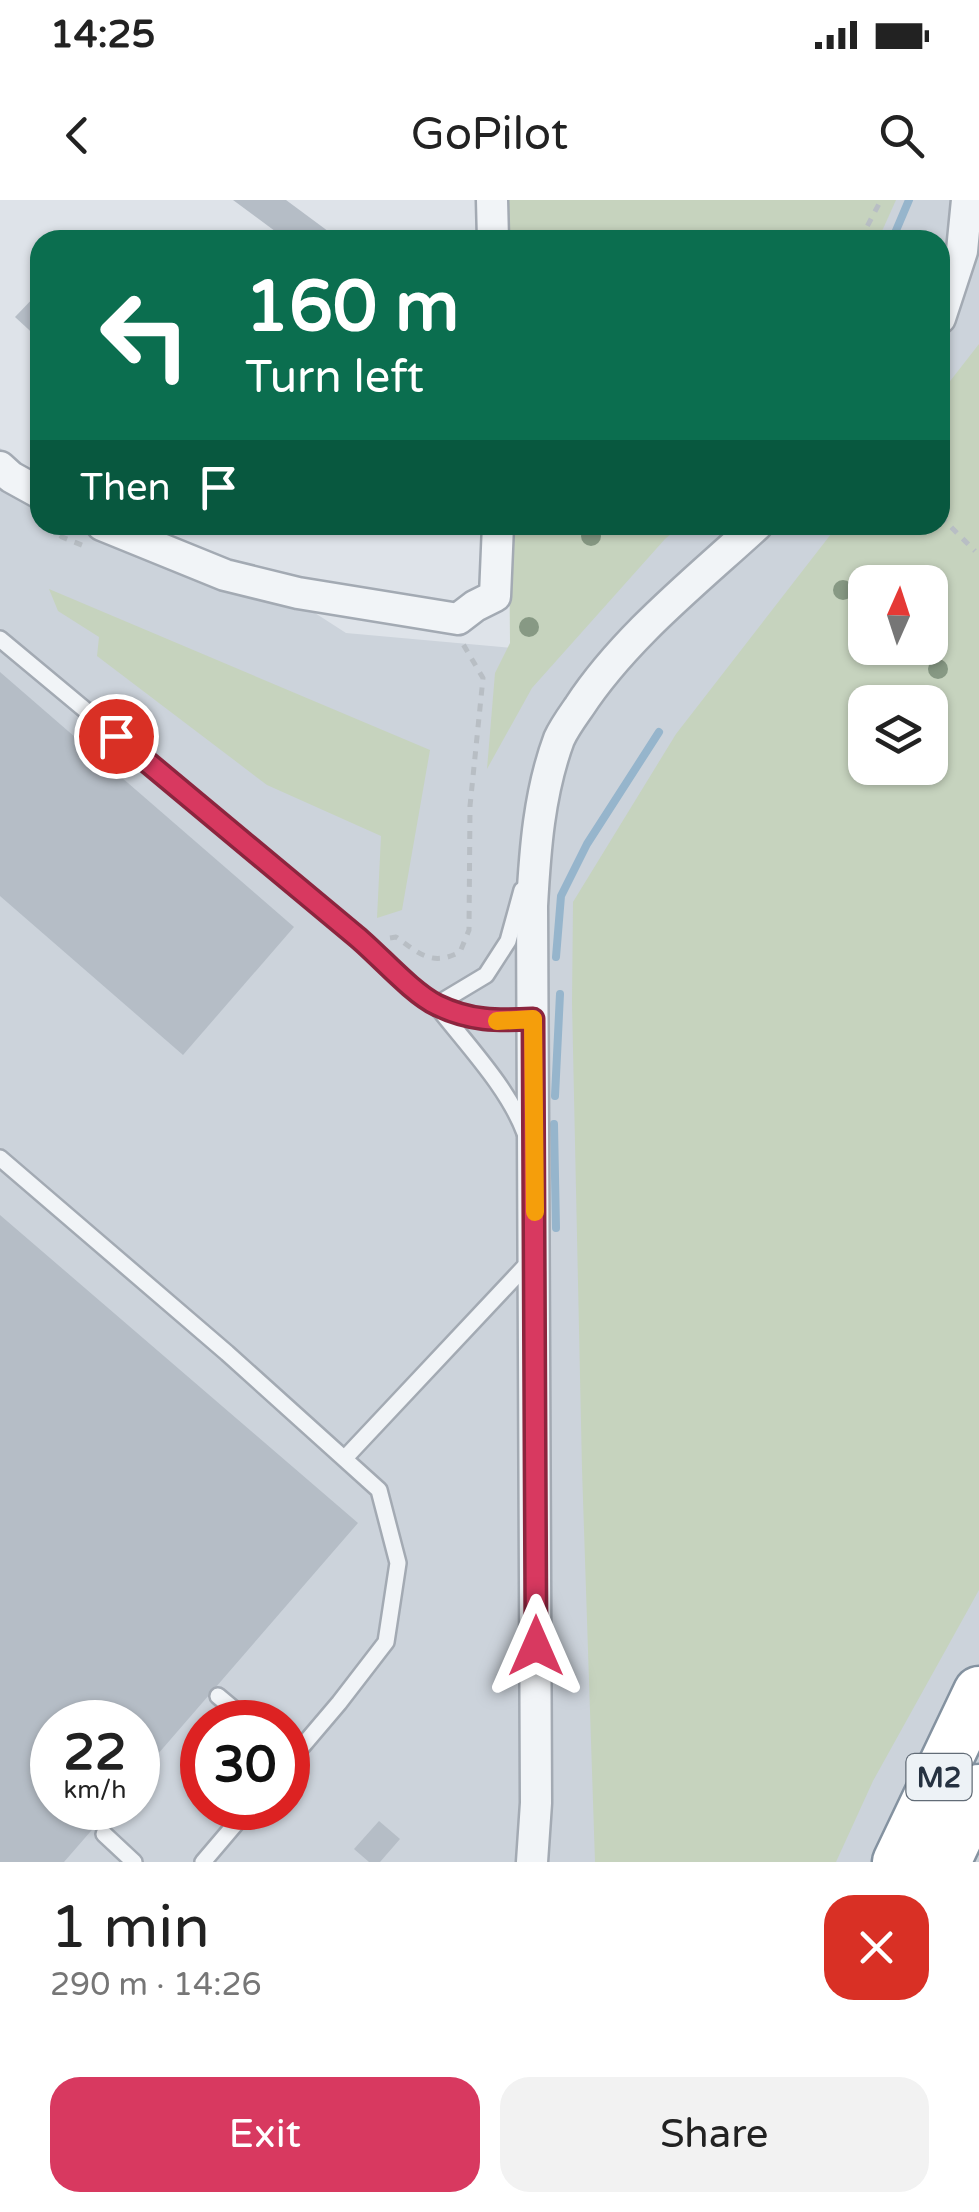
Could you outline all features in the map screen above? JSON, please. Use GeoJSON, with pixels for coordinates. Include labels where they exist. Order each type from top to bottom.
{"type":"FeatureCollection","features":[{"type":"Feature","properties":{"kind":"highway","name":"M2"},"geometry":{"type":"LineString","coordinates":[[898,1862],[979,1692]]}},
{"type":"Feature","properties":{"kind":"highway","name":"M2"},"geometry":{"type":"LineString","coordinates":[[945,1862],[979,1790]]}},
{"type":"Feature","properties":{"kind":"street"},"geometry":{"type":"LineString","coordinates":[[492,200],[493,230]]}},
{"type":"Feature","properties":{"kind":"street"},"geometry":{"type":"LineString","coordinates":[[950,292],[970,241],[967,200]]}},
{"type":"Feature","properties":{"kind":"street"},"geometry":{"type":"LineString","coordinates":[[0,468],[30,487]]}},
{"type":"Feature","properties":{"kind":"street"},"geometry":{"type":"LineString","coordinates":[[99,538],[298,593],[458,619],[496,596],[498,535]]}},
{"type":"Feature","properties":{"kind":"street"},"geometry":{"type":"LineString","coordinates":[[532,1862],[536,1803],[532,906],[536,838],[560,736],[594,684],[661,613],[746,535]]}},
{"type":"Feature","properties":{"kind":"lane"},"geometry":{"type":"LineString","coordinates":[[0,639],[376,952],[423,997],[468,1017],[492,1021],[533,1019]]}},
{"type":"Feature","properties":{"kind":"lane"},"geometry":{"type":"LineString","coordinates":[[436,1005],[486,975],[508,941],[536,838]]}},
{"type":"Feature","properties":{"kind":"lane"},"geometry":{"type":"LineString","coordinates":[[436,1005],[520,1119],[534,1158]]}},
{"type":"Feature","properties":{"kind":"lane"},"geometry":{"type":"LineString","coordinates":[[0,1158],[379,1490],[398,1563],[386,1642],[310,1735]]}},
{"type":"Feature","properties":{"kind":"lane"},"geometry":{"type":"LineString","coordinates":[[346,1458],[535,1255]]}},
{"type":"Feature","properties":{"kind":"lane"},"geometry":{"type":"LineString","coordinates":[[218,1696],[223,1700]]}},
{"type":"Feature","properties":{"kind":"lane"},"geometry":{"type":"LineString","coordinates":[[203,1862],[230,1830]]}},
{"type":"Feature","properties":{"kind":"lane"},"geometry":{"type":"LineString","coordinates":[[104,1834],[134,1862]]}},
{"type":"Feature","properties":{"kind":"path"},"geometry":{"type":"LineString","coordinates":[[865,230],[881,200]]}},
{"type":"Feature","properties":{"kind":"path"},"geometry":{"type":"LineString","coordinates":[[950,526],[975,551]]}},
{"type":"Feature","properties":{"kind":"path"},"geometry":{"type":"LineString","coordinates":[[60,535],[99,538]]}},
{"type":"Feature","properties":{"kind":"path"},"geometry":{"type":"LineString","coordinates":[[376,952],[386,938],[396,937],[426,958],[446,960],[460,952],[469,930],[470,806],[484,678],[456,631]]}},
{"type":"Feature","properties":{"kind":"shaded area"},"geometry":{"type":"Polygon","coordinates":[[[513,200],[979,200],[979,1862],[0,1862],[0,448],[30,472],[30,535],[165,535],[239,564],[346,633],[514,648],[514,535],[950,535],[950,230],[513,230],[513,200]]]}},
{"type":"Feature","properties":{"kind":"green space"},"geometry":{"type":"Polygon","coordinates":[[[505,200],[896,200],[882,230],[506,230],[505,200]]]}},
{"type":"Feature","properties":{"kind":"green space"},"geometry":{"type":"Polygon","coordinates":[[[979,344],[979,1590],[873,1781],[836,1862],[595,1862],[582,1469],[573,902],[676,734],[830,535],[950,535],[950,381],[979,344]]]}},
{"type":"Feature","properties":{"kind":"green space"},"geometry":{"type":"Polygon","coordinates":[[[509,535],[670,535],[532,688],[487,769],[495,673],[510,643],[509,535]]]}},
{"type":"Feature","properties":{"kind":"green space"},"geometry":{"type":"Polygon","coordinates":[[[49,589],[430,750],[402,910],[377,918],[381,836],[267,785],[97,656],[99,637],[58,611],[49,589]]]}},
{"type":"Feature","properties":{"kind":"building"},"geometry":{"type":"Polygon","coordinates":[[[233,200],[286,200],[326,230],[274,230],[233,200]]]}},
{"type":"Feature","properties":{"kind":"building"},"geometry":{"type":"Polygon","coordinates":[[[30,301],[30,331],[15,317],[30,301]]]}},
{"type":"Feature","properties":{"kind":"building"},"geometry":{"type":"Polygon","coordinates":[[[0,672],[294,927],[183,1055],[0,896],[0,672]]]}},
{"type":"Feature","properties":{"kind":"building"},"geometry":{"type":"Polygon","coordinates":[[[0,1215],[358,1523],[205,1700],[180,1700],[180,1729],[160,1752],[160,1700],[30,1700],[30,1830],[92,1830],[64,1862],[0,1862],[0,1215]]]}},
{"type":"Feature","properties":{"kind":"building"},"geometry":{"type":"Polygon","coordinates":[[[379,1821],[400,1839],[380,1862],[369,1862],[354,1849],[379,1821]]]}},
{"type":"Feature","properties":{"kind":"waterway"},"geometry":{"type":"LineString","coordinates":[[896,230],[909,200]]}},
{"type":"Feature","properties":{"kind":"waterway"},"geometry":{"type":"LineString","coordinates":[[556,957],[561,896],[587,844],[659,732]]}},
{"type":"Feature","properties":{"kind":"waterway"},"geometry":{"type":"LineString","coordinates":[[555,1096],[560,994]]}},
{"type":"Feature","properties":{"kind":"waterway"},"geometry":{"type":"LineString","coordinates":[[554,1124],[556,1228]]}},
{"type":"Feature","properties":{"kind":"slow traffic"},"geometry":{"type":"LineString","coordinates":[[497,1021],[533,1019],[535,1212]]}},
{"type":"Feature","properties":{"kind":"route"},"geometry":{"type":"LineString","coordinates":[[116,736],[376,952],[423,997],[468,1017],[492,1021],[533,1019],[536,1646]]}}]}
